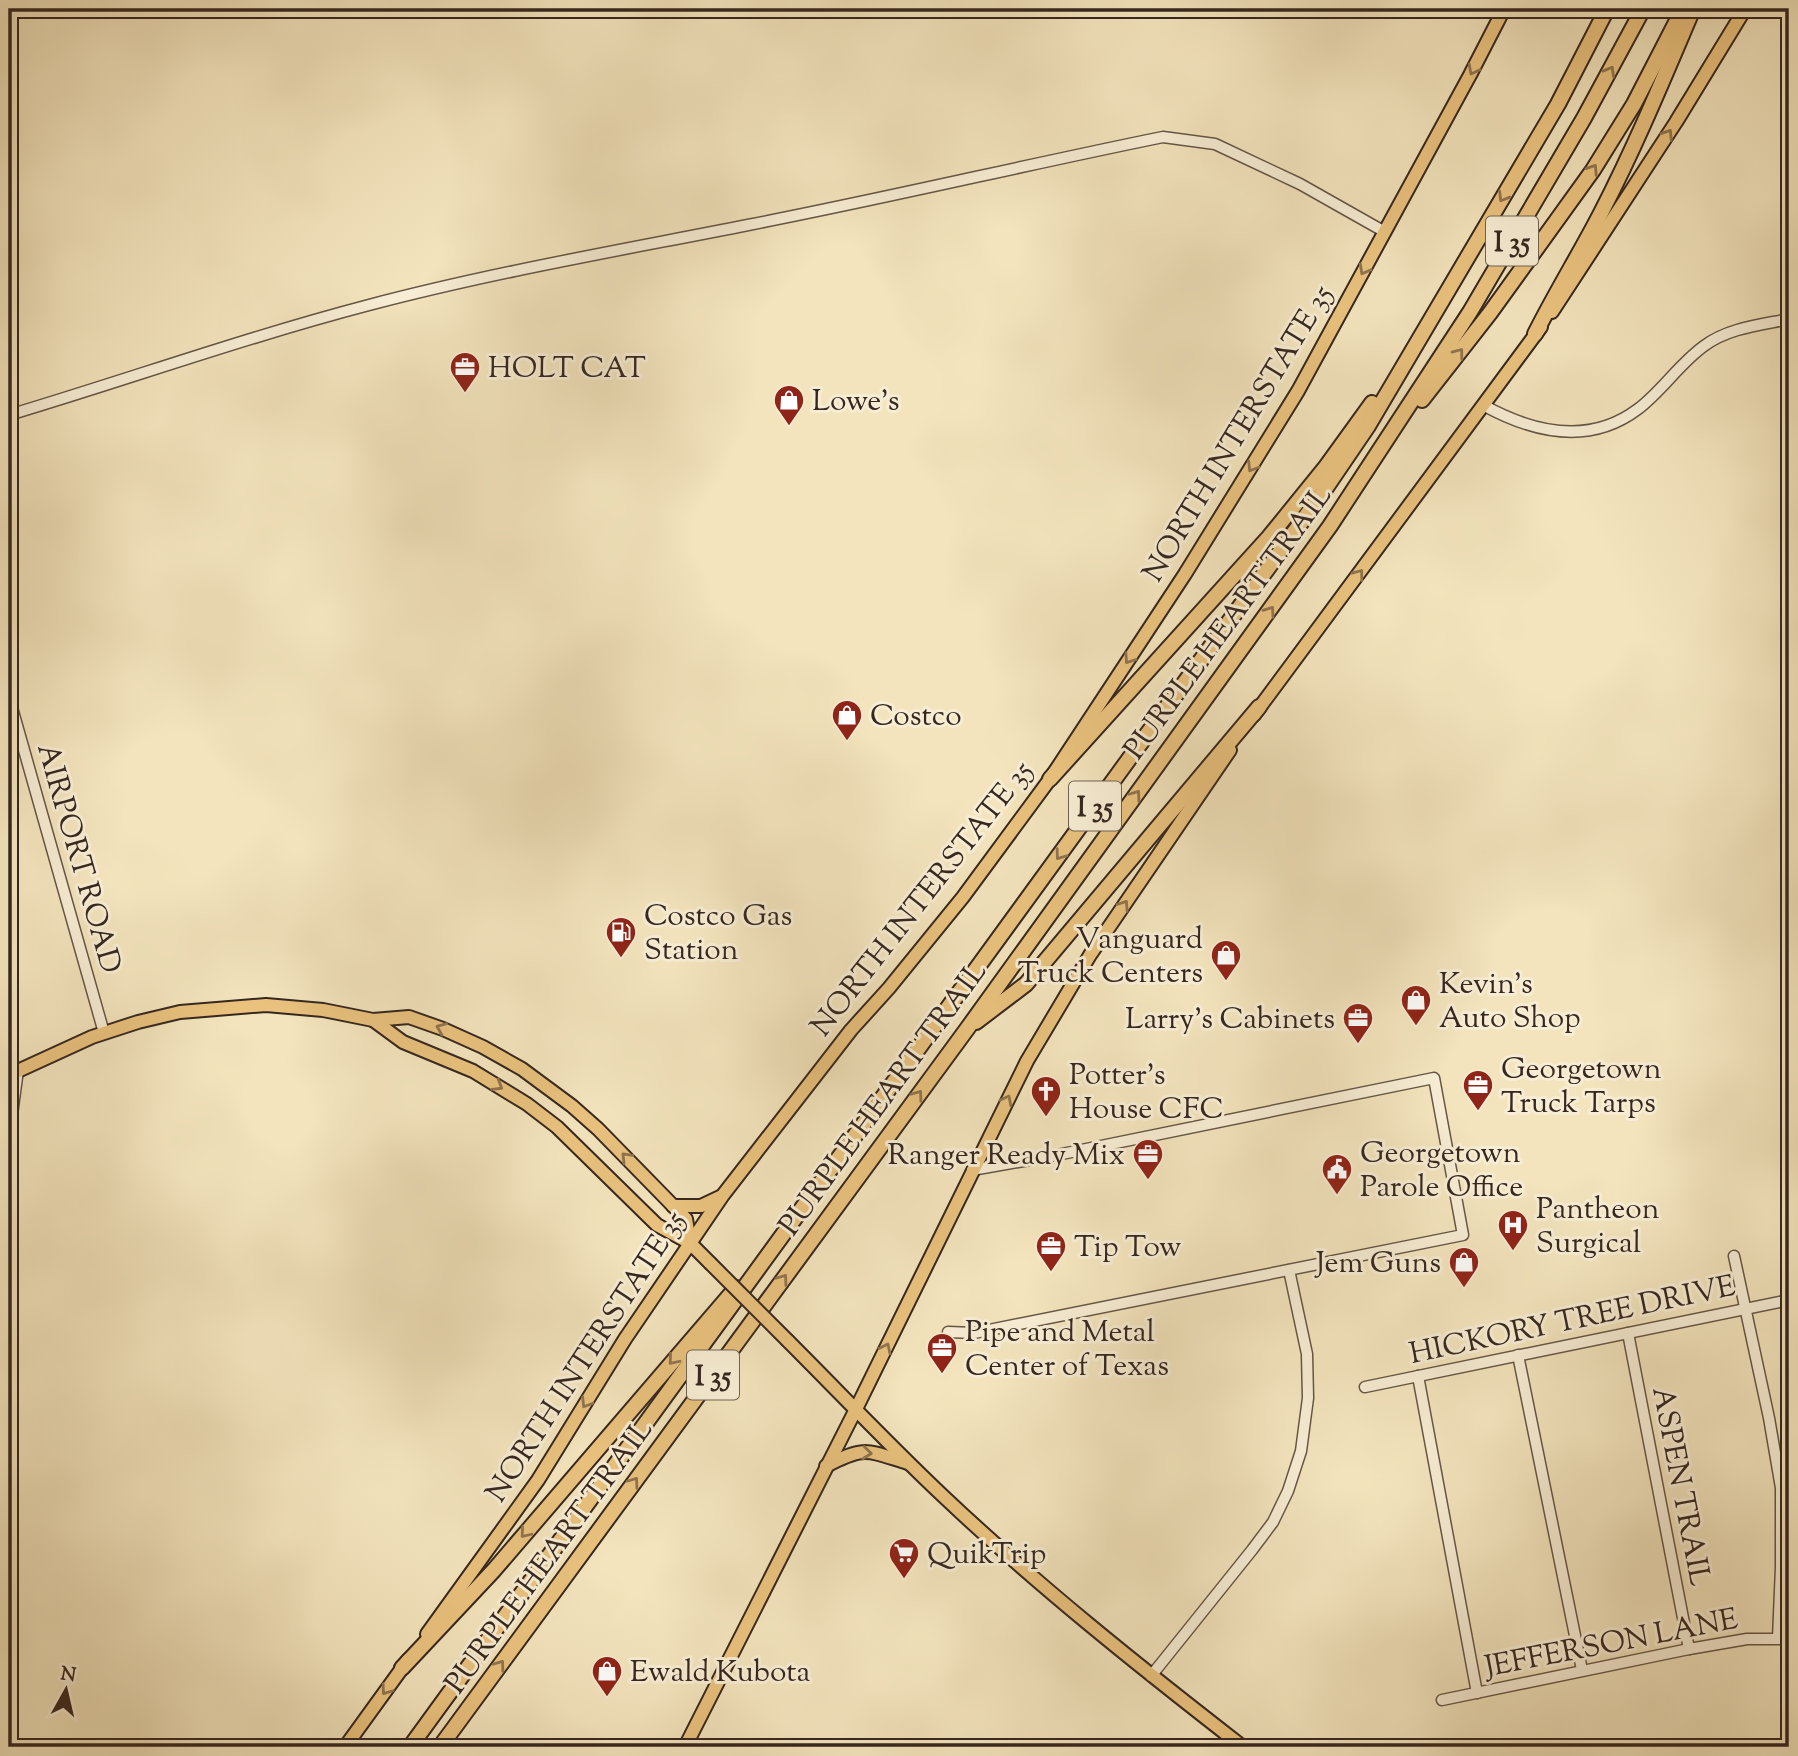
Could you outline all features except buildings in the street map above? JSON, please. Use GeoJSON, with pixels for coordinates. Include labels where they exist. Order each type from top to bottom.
{"type":"FeatureCollection","features":[{"type":"Feature","properties":{"kind":"highway","name":"PURPLE HEART TRAIL"},"geometry":{"type":"LineString","coordinates":[[410,1747],[1319,498],[1368,426],[1558,104],[1607,9]]}},
{"type":"Feature","properties":{"kind":"highway","name":"PURPLE HEART TRAIL"},"geometry":{"type":"LineString","coordinates":[[440,1747],[967,1029],[1244,647],[1385,444],[1470,312],[1530,212],[1643,9]]}},
{"type":"Feature","properties":{"kind":"highway"},"geometry":{"type":"LineString","coordinates":[[1385,444],[1441,377],[1587,179],[1633,104],[1683,9]]}},
{"type":"Feature","properties":{"kind":"highway"},"geometry":{"type":"LineString","coordinates":[[1535,334],[1554,295],[1602,212],[1641,131],[1693,9]]}},
{"type":"Feature","properties":{"kind":"highway"},"geometry":{"type":"LineString","coordinates":[[1051,779],[1269,537],[1325,468],[1407,357]]}},
{"type":"Feature","properties":{"kind":"highway"},"geometry":{"type":"LineString","coordinates":[[967,1029],[1026,984],[1259,707]]}},
{"type":"Feature","properties":{"kind":"highway"},"geometry":{"type":"LineString","coordinates":[[402,1668],[494,1570],[717,1308],[774,1249]]}},
{"type":"Feature","properties":{"kind":"main road","name":"NORTH INTERSTATE 35"},"geometry":{"type":"LineString","coordinates":[[345,1747],[538,1480],[625,1339],[723,1195],[851,1030],[963,897],[1051,779],[1282,419],[1503,9]]}},
{"type":"Feature","properties":{"kind":"main road"},"geometry":{"type":"LineString","coordinates":[[685,1747],[856,1409],[1027,1060],[1090,955],[1259,707],[1563,297],[1745,9]]}},
{"type":"Feature","properties":{"kind":"main road"},"geometry":{"type":"LineString","coordinates":[[13,1072],[104,1033],[180,1012],[245,1006],[308,1008],[373,1020],[409,1017],[443,1028],[522,1069],[572,1106],[686,1219],[690,1243]]}},
{"type":"Feature","properties":{"kind":"main road"},"geometry":{"type":"LineString","coordinates":[[373,1020],[403,1042],[472,1071],[527,1104],[557,1127],[657,1225],[690,1243],[911,1464],[1026,1571],[1150,1676],[1243,1747]]}},
{"type":"Feature","properties":{"kind":"main road"},"geometry":{"type":"LineString","coordinates":[[673,1206],[701,1206],[723,1195]]}},
{"type":"Feature","properties":{"kind":"main road"},"geometry":{"type":"LineString","coordinates":[[826,1466],[850,1453],[860,1451],[911,1464]]}},
{"type":"Feature","properties":{"kind":"street"},"geometry":{"type":"LineString","coordinates":[[9,415],[217,348],[370,305],[1163,137],[1214,144],[1300,184],[1385,232]]}},
{"type":"Feature","properties":{"kind":"street"},"geometry":{"type":"LineString","coordinates":[[1483,405],[1507,418],[1557,432],[1585,432],[1611,425],[1638,410],[1702,347],[1719,337],[1742,329],[1789,319]]}},
{"type":"Feature","properties":{"kind":"street","name":"AIRPORT ROAD"},"geometry":{"type":"LineString","coordinates":[[9,697],[104,1033]]}},
{"type":"Feature","properties":{"kind":"street"},"geometry":{"type":"LineString","coordinates":[[9,1137],[13,1072]]}},
{"type":"Feature","properties":{"kind":"street"},"geometry":{"type":"LineString","coordinates":[[948,1332],[974,1333],[1463,1235],[1434,1078],[972,1170]]}},
{"type":"Feature","properties":{"kind":"street"},"geometry":{"type":"LineString","coordinates":[[1734,1256],[1785,1488],[1781,1567],[1784,1638]]}},
{"type":"Feature","properties":{"kind":"street"},"geometry":{"type":"LineString","coordinates":[[1150,1676],[1273,1522],[1288,1491],[1301,1451],[1308,1398],[1307,1354],[1289,1270]]}},
{"type":"Feature","properties":{"kind":"street","name":"HICKORY TREE DRIVE"},"geometry":{"type":"LineString","coordinates":[[1365,1387],[1789,1300]]}},
{"type":"Feature","properties":{"kind":"street","name":"ASPEN TRAIL"},"geometry":{"type":"LineString","coordinates":[[1628,1333],[1689,1648]]}},
{"type":"Feature","properties":{"kind":"street"},"geometry":{"type":"LineString","coordinates":[[1518,1355],[1582,1670]]}},
{"type":"Feature","properties":{"kind":"street"},"geometry":{"type":"LineString","coordinates":[[1418,1376],[1477,1693]]}},
{"type":"Feature","properties":{"kind":"street","name":"JEFFERSON LANE"},"geometry":{"type":"LineString","coordinates":[[1443,1700],[1689,1648],[1747,1639],[1784,1638]]}},
{"type":"Feature","properties":{"kind":"place","name":"HOLT CAT"},"geometry":{"type":"Point","coordinates":[465,394]}},
{"type":"Feature","properties":{"kind":"place","name":"Lowe's"},"geometry":{"type":"Point","coordinates":[789,427]}},
{"type":"Feature","properties":{"kind":"place","name":"Costco"},"geometry":{"type":"Point","coordinates":[847,742]}},
{"type":"Feature","properties":{"kind":"place","name":"Costco Gas Station"},"geometry":{"type":"Point","coordinates":[621,959]}},
{"type":"Feature","properties":{"kind":"place","name":"Vanguard Truck Centers"},"geometry":{"type":"Point","coordinates":[1226,982]}},
{"type":"Feature","properties":{"kind":"place","name":"Kevin's Auto Shop"},"geometry":{"type":"Point","coordinates":[1416,1027]}},
{"type":"Feature","properties":{"kind":"place","name":"Larry's Cabinets"},"geometry":{"type":"Point","coordinates":[1358,1045]}},
{"type":"Feature","properties":{"kind":"place","name":"Georgetown Truck Tarps"},"geometry":{"type":"Point","coordinates":[1478,1112]}},
{"type":"Feature","properties":{"kind":"place","name":"Potter's House CFC"},"geometry":{"type":"Point","coordinates":[1046,1118]}},
{"type":"Feature","properties":{"kind":"place","name":"Ranger Ready Mix"},"geometry":{"type":"Point","coordinates":[1148,1181]}},
{"type":"Feature","properties":{"kind":"place","name":"Georgetown Parole Office"},"geometry":{"type":"Point","coordinates":[1337,1196]}},
{"type":"Feature","properties":{"kind":"place","name":"Pantheon Surgical"},"geometry":{"type":"Point","coordinates":[1513,1252]}},
{"type":"Feature","properties":{"kind":"place","name":"Tip Tow"},"geometry":{"type":"Point","coordinates":[1051,1273]}},
{"type":"Feature","properties":{"kind":"place","name":"Jem Guns"},"geometry":{"type":"Point","coordinates":[1464,1289]}},
{"type":"Feature","properties":{"kind":"place","name":"Pipe and Metal Center of Texas"},"geometry":{"type":"Point","coordinates":[942,1375]}},
{"type":"Feature","properties":{"kind":"place","name":"QuikTrip"},"geometry":{"type":"Point","coordinates":[904,1580]}},
{"type":"Feature","properties":{"kind":"place","name":"Ewald Kubota"},"geometry":{"type":"Point","coordinates":[607,1698]}}]}
